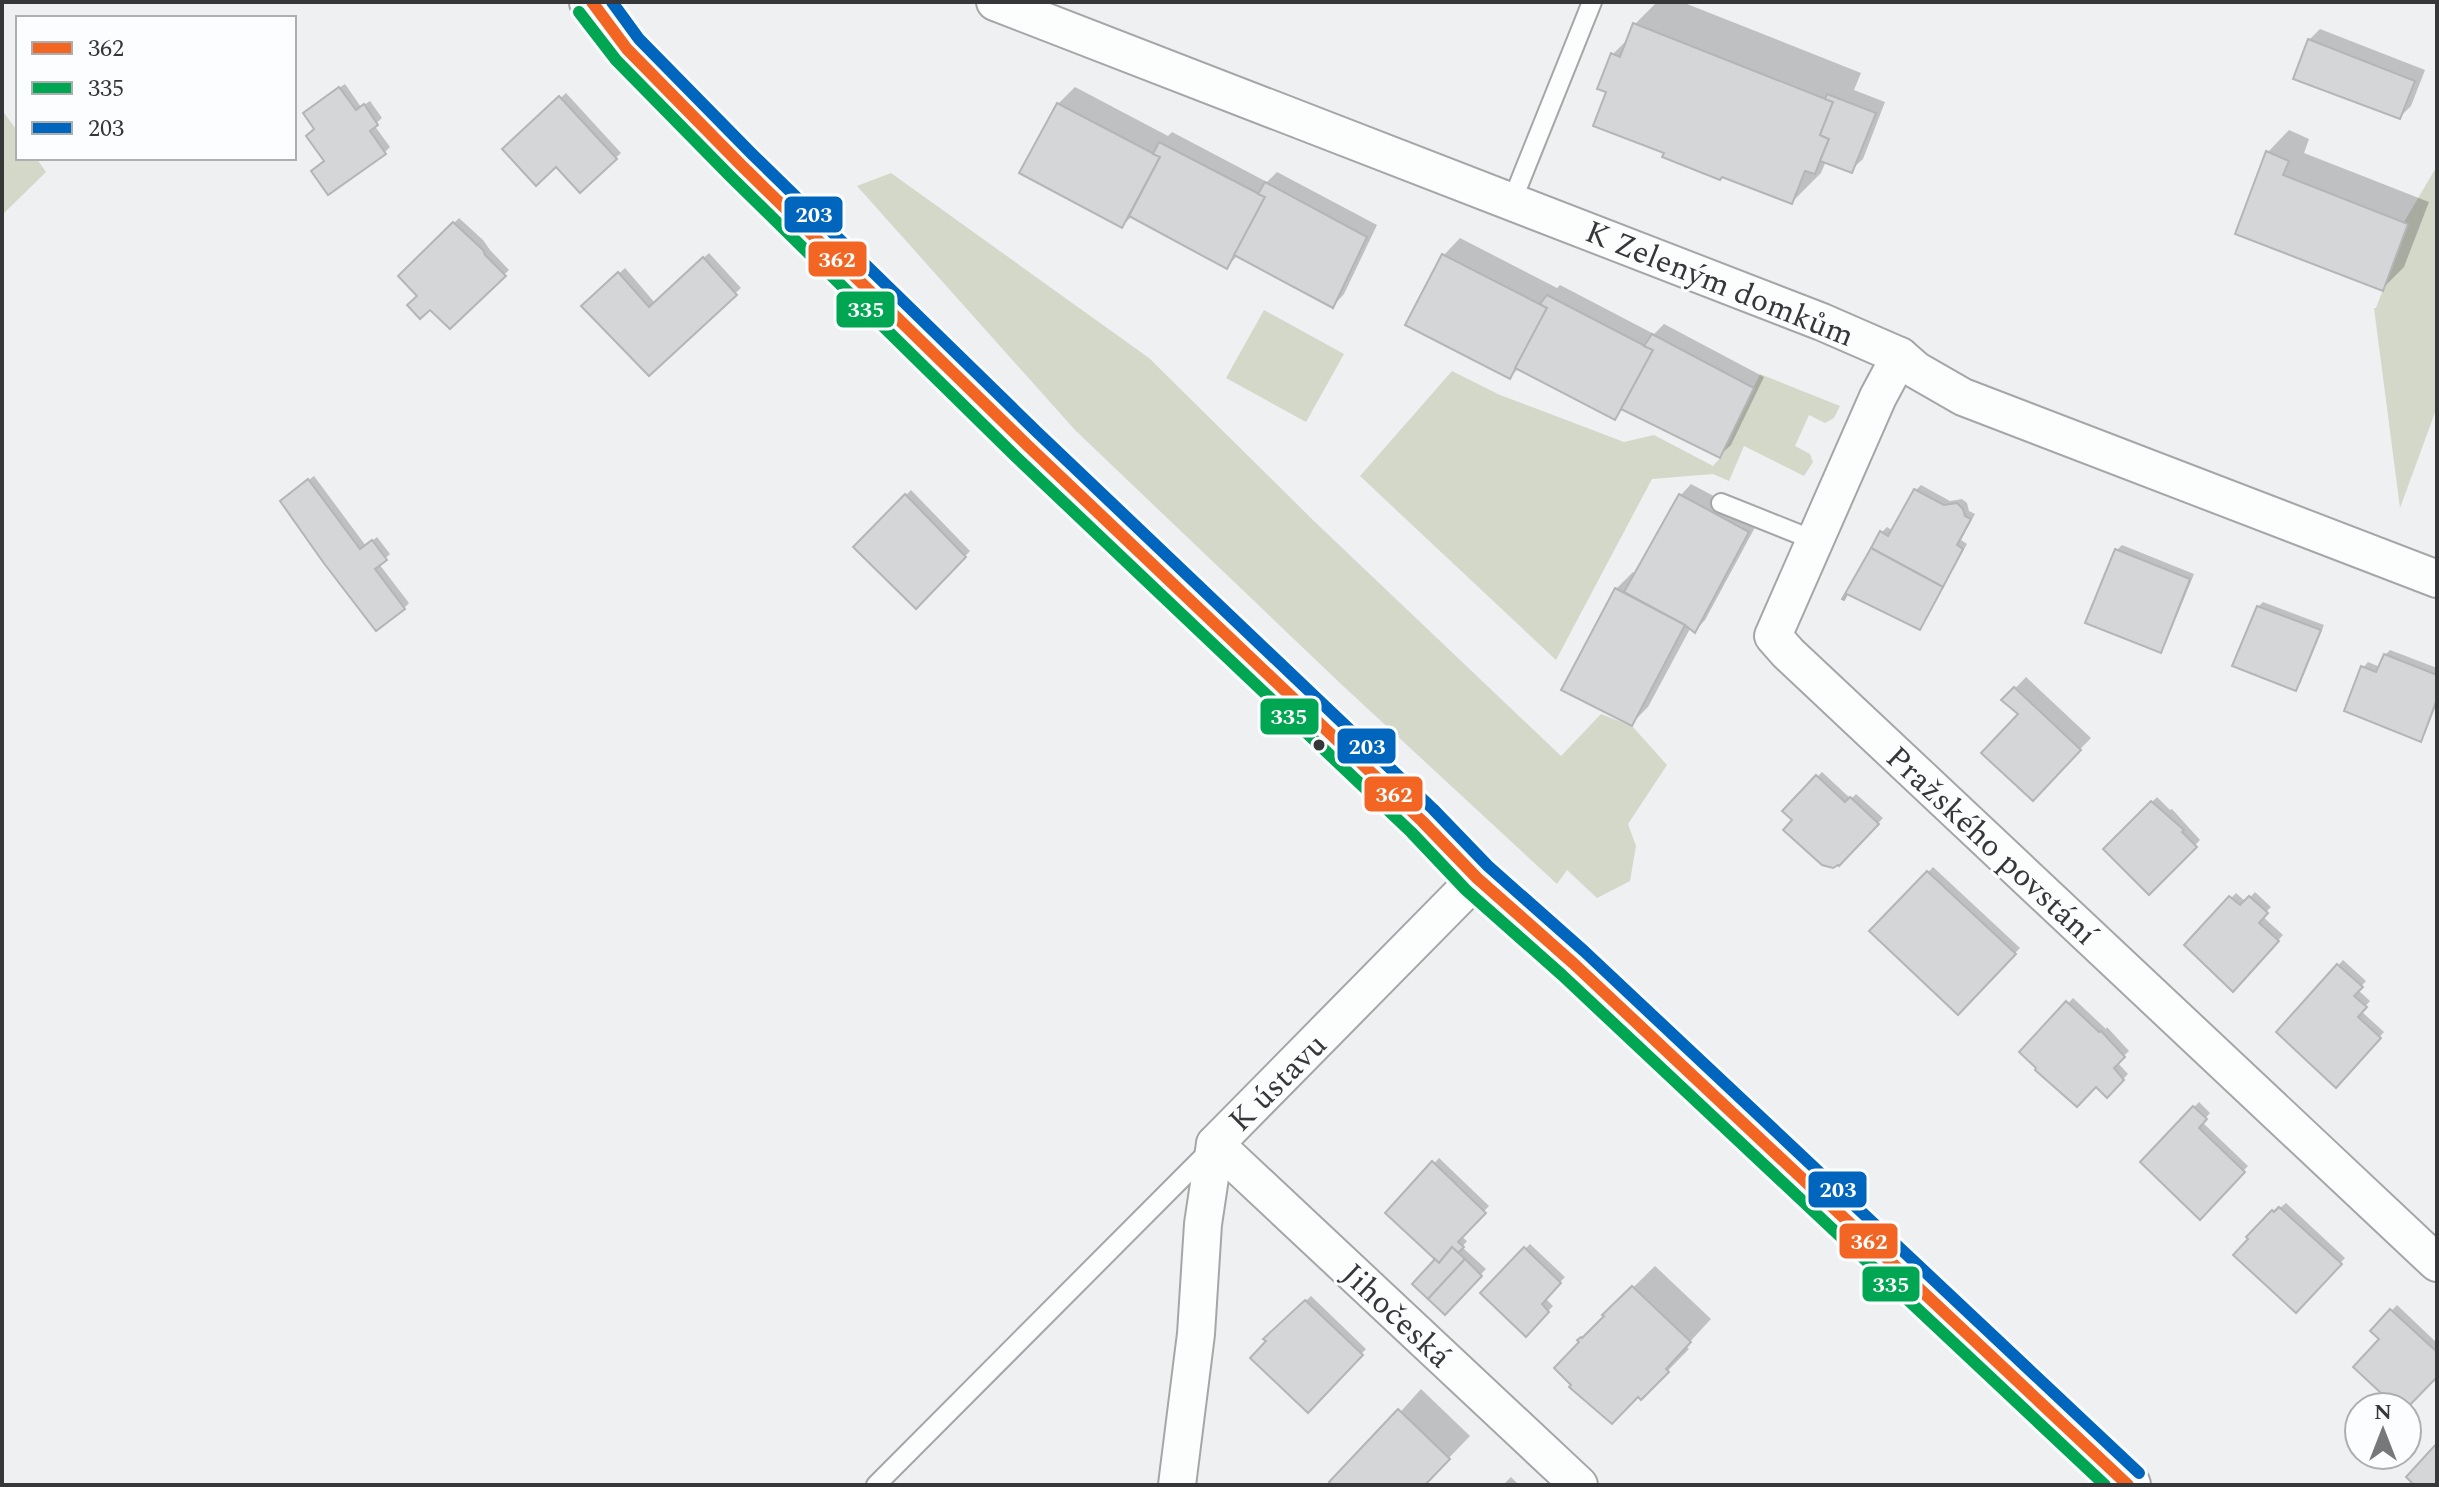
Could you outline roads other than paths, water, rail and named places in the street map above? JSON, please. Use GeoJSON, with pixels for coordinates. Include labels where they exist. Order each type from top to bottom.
{"type":"FeatureCollection","features":[{"type":"Feature","properties":{"kind":"main road"},"geometry":{"type":"LineString","coordinates":[[592,2],[627,49],[1026,444],[1411,811],[1477,878],[1573,963],[2128,1485]]}},
{"type":"Feature","properties":{"kind":"street","name":"K Zeleným domkům"},"geometry":{"type":"LineString","coordinates":[[995,2],[1822,322],[1900,356],[1916,370],[1963,397],[2437,579]]}},
{"type":"Feature","properties":{"kind":"street","name":"Pražského povstání"},"geometry":{"type":"LineString","coordinates":[[1900,356],[1878,397],[1773,636],[1799,664],[2437,1263]]}},
{"type":"Feature","properties":{"kind":"street","name":"K ústavu"},"geometry":{"type":"LineString","coordinates":[[1177,1485],[1196,1334],[1203,1224],[1215,1144],[1477,878]]}},
{"type":"Feature","properties":{"kind":"street","name":"Jihočeská"},"geometry":{"type":"LineString","coordinates":[[1215,1144],[1579,1485]]}},
{"type":"Feature","properties":{"kind":"lane"},"geometry":{"type":"LineString","coordinates":[[1512,201],[1592,2]]}},
{"type":"Feature","properties":{"kind":"lane"},"geometry":{"type":"LineString","coordinates":[[1721,503],[1816,541]]}},
{"type":"Feature","properties":{"kind":"lane"},"geometry":{"type":"LineString","coordinates":[[876,1485],[1215,1144]]}}]}
